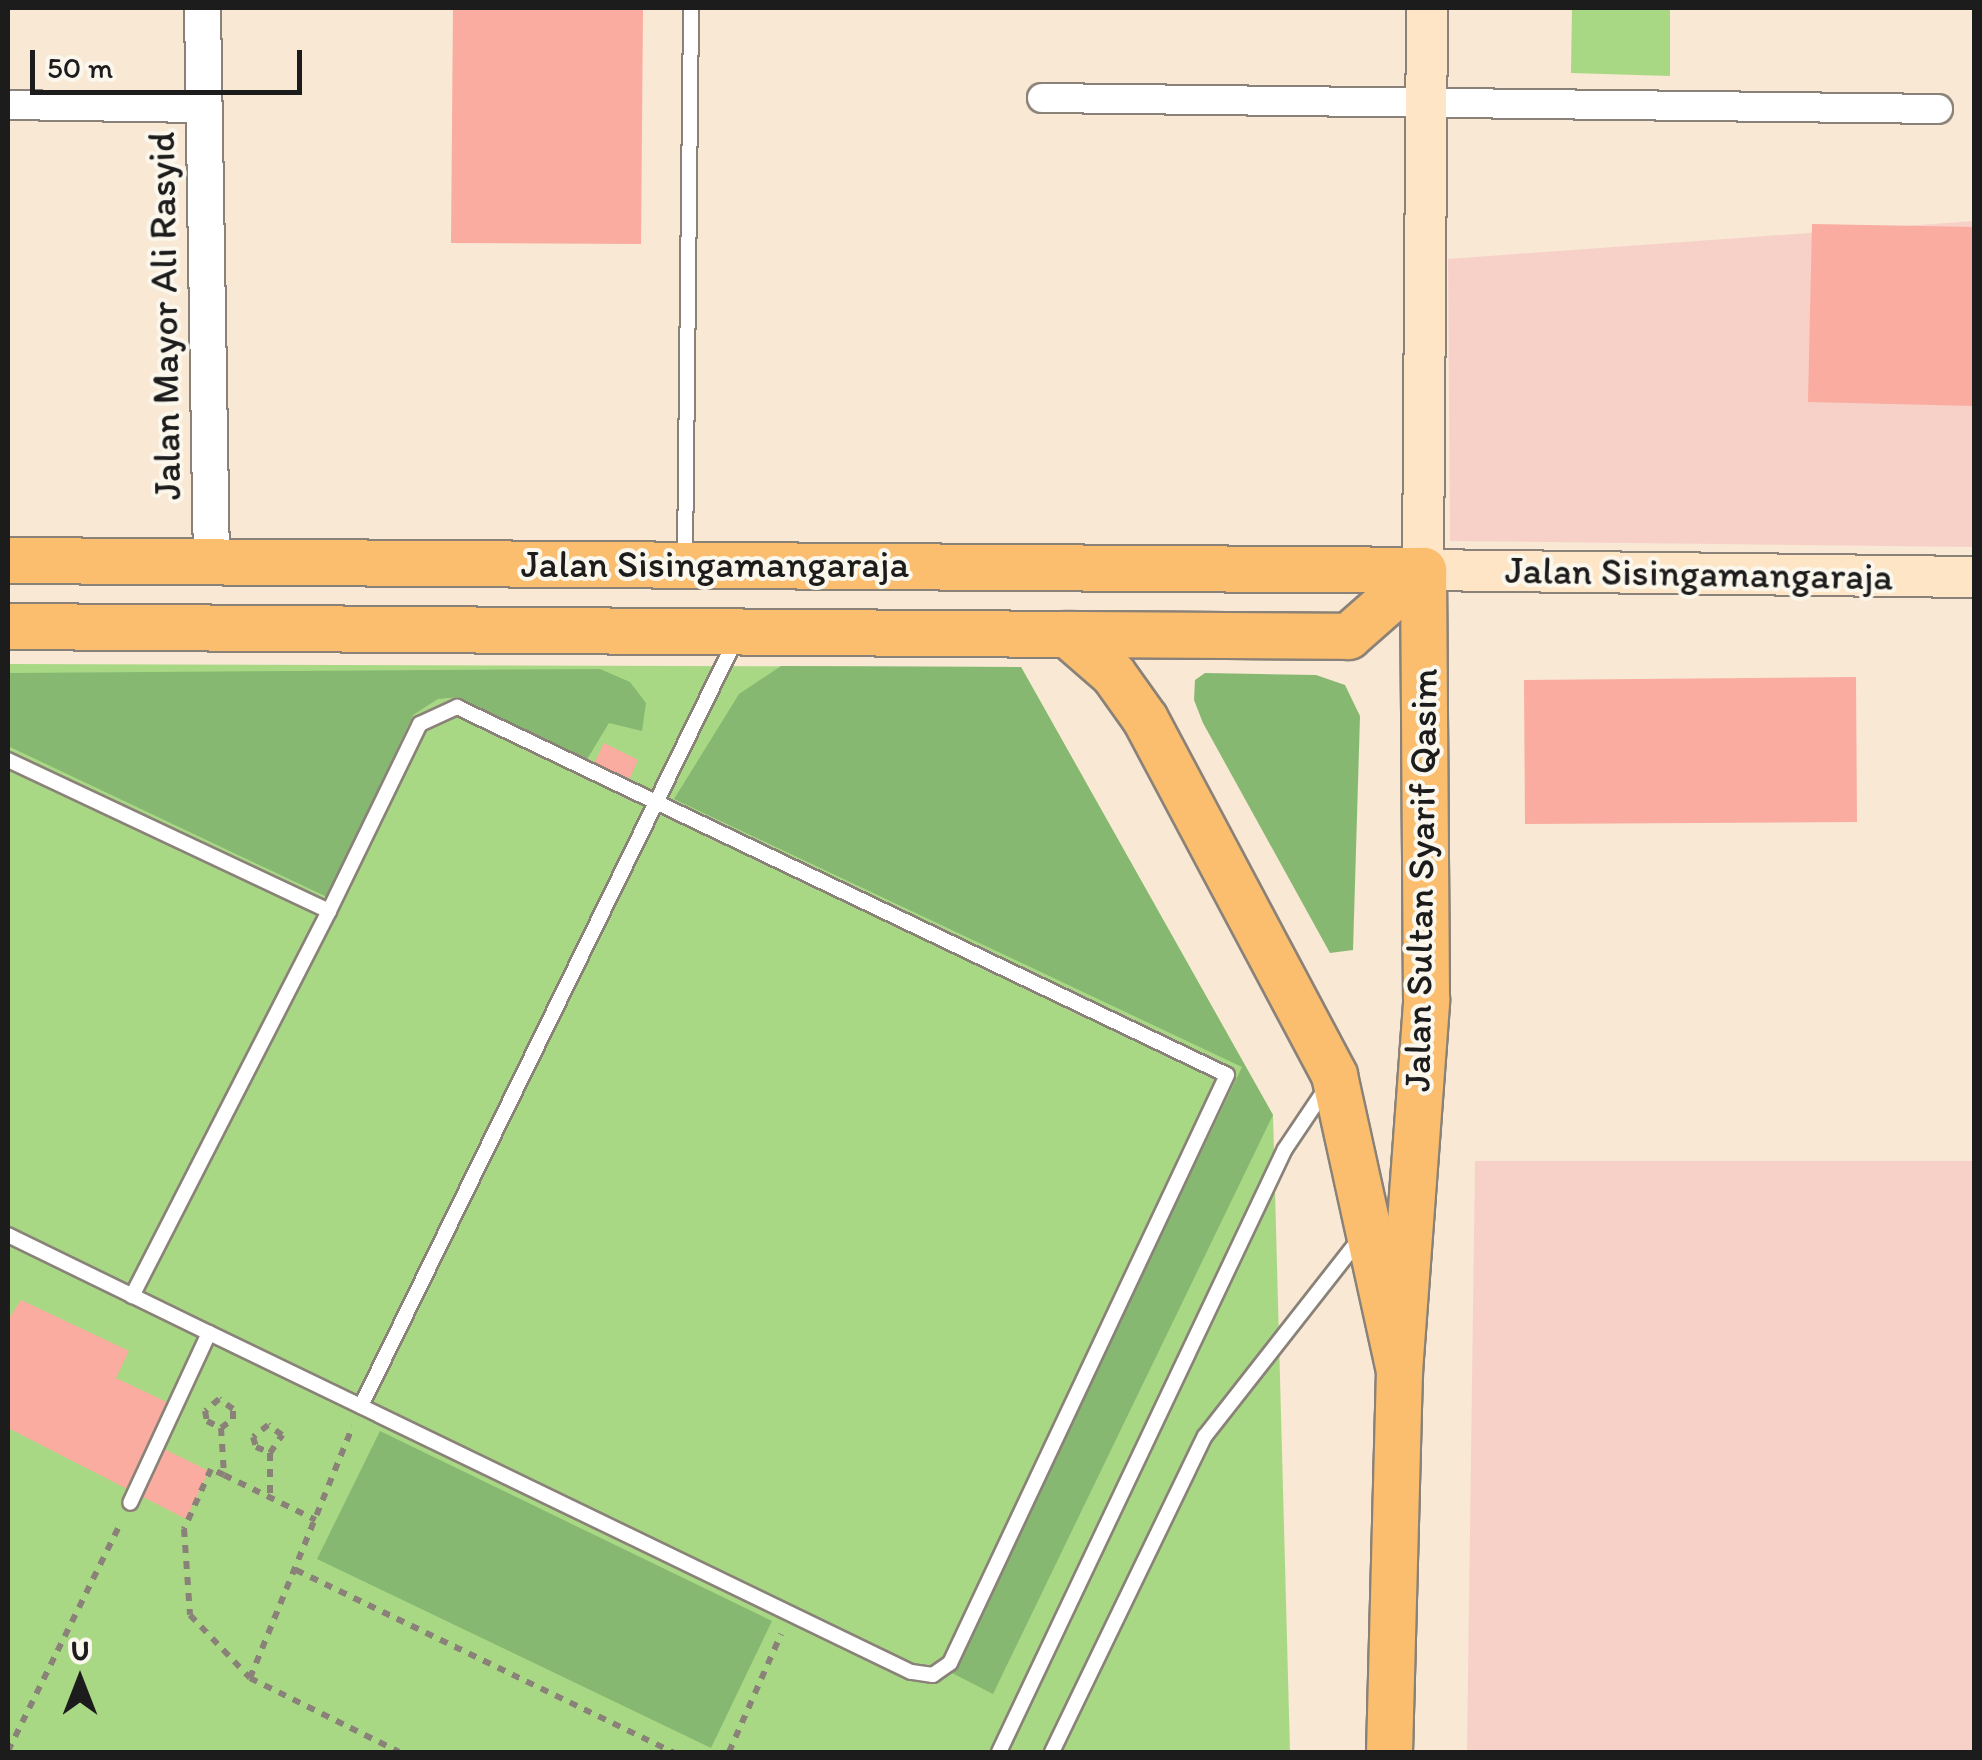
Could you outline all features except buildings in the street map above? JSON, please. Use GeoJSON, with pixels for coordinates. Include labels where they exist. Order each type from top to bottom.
{"type":"FeatureCollection","features":[{"type":"Feature","properties":{"kind":"main road","name":"Jalan Sultan Syarif Qasim"},"geometry":{"type":"LineString","coordinates":[[1390,1752],[1398,1371],[1426,998],[1423,570],[1427,8]]}},
{"type":"Feature","properties":{"kind":"main road","name":"Jalan Sisingamangaraja"},"geometry":{"type":"LineString","coordinates":[[8,560],[1974,577]]}},
{"type":"Feature","properties":{"kind":"main road"},"geometry":{"type":"LineString","coordinates":[[211,562],[318,627]]}},
{"type":"Feature","properties":{"kind":"main road","name":"Jalan Sisingamangaraja"},"geometry":{"type":"LineString","coordinates":[[8,626],[1348,636],[1423,570]]}},
{"type":"Feature","properties":{"kind":"main road"},"geometry":{"type":"LineString","coordinates":[[1067,634],[1113,674],[1145,719],[1334,1075],[1398,1371]]}},
{"type":"Feature","properties":{"kind":"street","name":"Jalan Mayor Ali Rasyid"},"geometry":{"type":"LineString","coordinates":[[202,8],[211,562]]}},
{"type":"Feature","properties":{"kind":"street"},"geometry":{"type":"LineString","coordinates":[[1042,98],[1938,109]]}},
{"type":"Feature","properties":{"kind":"street"},"geometry":{"type":"LineString","coordinates":[[8,105],[204,108]]}},
{"type":"Feature","properties":{"kind":"lane"},"geometry":{"type":"LineString","coordinates":[[684,565],[691,8]]}},
{"type":"Feature","properties":{"kind":"lane"},"geometry":{"type":"LineString","coordinates":[[361,1406],[739,632]]}},
{"type":"Feature","properties":{"kind":"lane"},"geometry":{"type":"LineString","coordinates":[[8,1236],[789,1614],[911,1672],[933,1676],[950,1664],[1227,1075],[472,712],[442,710],[420,724],[132,1296]]}},
{"type":"Feature","properties":{"kind":"lane"},"geometry":{"type":"LineString","coordinates":[[8,760],[329,911]]}},
{"type":"Feature","properties":{"kind":"lane"},"geometry":{"type":"LineString","coordinates":[[999,1752],[1285,1149],[1334,1075]]}},
{"type":"Feature","properties":{"kind":"lane"},"geometry":{"type":"LineString","coordinates":[[1052,1752],[1205,1436],[1366,1231]]}},
{"type":"Feature","properties":{"kind":"lane"},"geometry":{"type":"LineString","coordinates":[[130,1503],[209,1333]]}},
{"type":"Feature","properties":{"kind":"path"},"geometry":{"type":"LineString","coordinates":[[219,1399],[233,1410],[233,1418],[220,1428],[206,1421],[205,1411],[219,1399]]}},
{"type":"Feature","properties":{"kind":"path"},"geometry":{"type":"LineString","coordinates":[[250,1678],[361,1406]]}},
{"type":"Feature","properties":{"kind":"path"},"geometry":{"type":"LineString","coordinates":[[270,1454],[261,1452],[253,1436],[268,1424],[282,1435],[270,1454],[270,1497]]}},
{"type":"Feature","properties":{"kind":"path"},"geometry":{"type":"LineString","coordinates":[[220,1428],[224,1475]]}},
{"type":"Feature","properties":{"kind":"path"},"geometry":{"type":"LineString","coordinates":[[316,1520],[212,1469],[184,1529],[184,1588],[190,1615],[250,1678],[399,1752]]}},
{"type":"Feature","properties":{"kind":"path"},"geometry":{"type":"LineString","coordinates":[[8,1751],[130,1503]]}},
{"type":"Feature","properties":{"kind":"path"},"geometry":{"type":"LineString","coordinates":[[296,1570],[673,1752]]}},
{"type":"Feature","properties":{"kind":"path"},"geometry":{"type":"LineString","coordinates":[[729,1752],[789,1614]]}},
{"type":"Feature","properties":{"kind":"shaded area"},"geometry":{"type":"Polygon","coordinates":[[[1974,221],[1974,547],[1450,541],[1448,259],[1974,221]]]}},
{"type":"Feature","properties":{"kind":"shaded area"},"geometry":{"type":"Polygon","coordinates":[[[1475,1161],[1974,1161],[1974,1752],[1467,1752],[1475,1161]]]}},
{"type":"Feature","properties":{"kind":"green space"},"geometry":{"type":"Polygon","coordinates":[[[1572,8],[1670,8],[1670,76],[1571,73],[1572,8]]]}},
{"type":"Feature","properties":{"kind":"green space"},"geometry":{"type":"Polygon","coordinates":[[[8,664],[1021,667],[1273,1115],[1290,1752],[8,1752],[8,664]]]}},
{"type":"Feature","properties":{"kind":"green space"},"geometry":{"type":"Polygon","coordinates":[[[781,666],[1021,667],[1273,1115],[993,1694],[952,1673],[1242,1067],[674,799],[739,694],[781,666]]]}},
{"type":"Feature","properties":{"kind":"green space"},"geometry":{"type":"Polygon","coordinates":[[[600,669],[630,682],[646,703],[642,731],[609,723],[586,761],[459,697],[438,699],[413,715],[327,897],[8,746],[8,673],[600,669]]]}},
{"type":"Feature","properties":{"kind":"green space"},"geometry":{"type":"Polygon","coordinates":[[[1205,673],[1316,675],[1345,685],[1360,716],[1353,950],[1330,953],[1203,723],[1194,700],[1195,680],[1205,673]]]}},
{"type":"Feature","properties":{"kind":"green space"},"geometry":{"type":"Polygon","coordinates":[[[380,1431],[772,1621],[711,1748],[317,1559],[380,1431]]]}}]}
